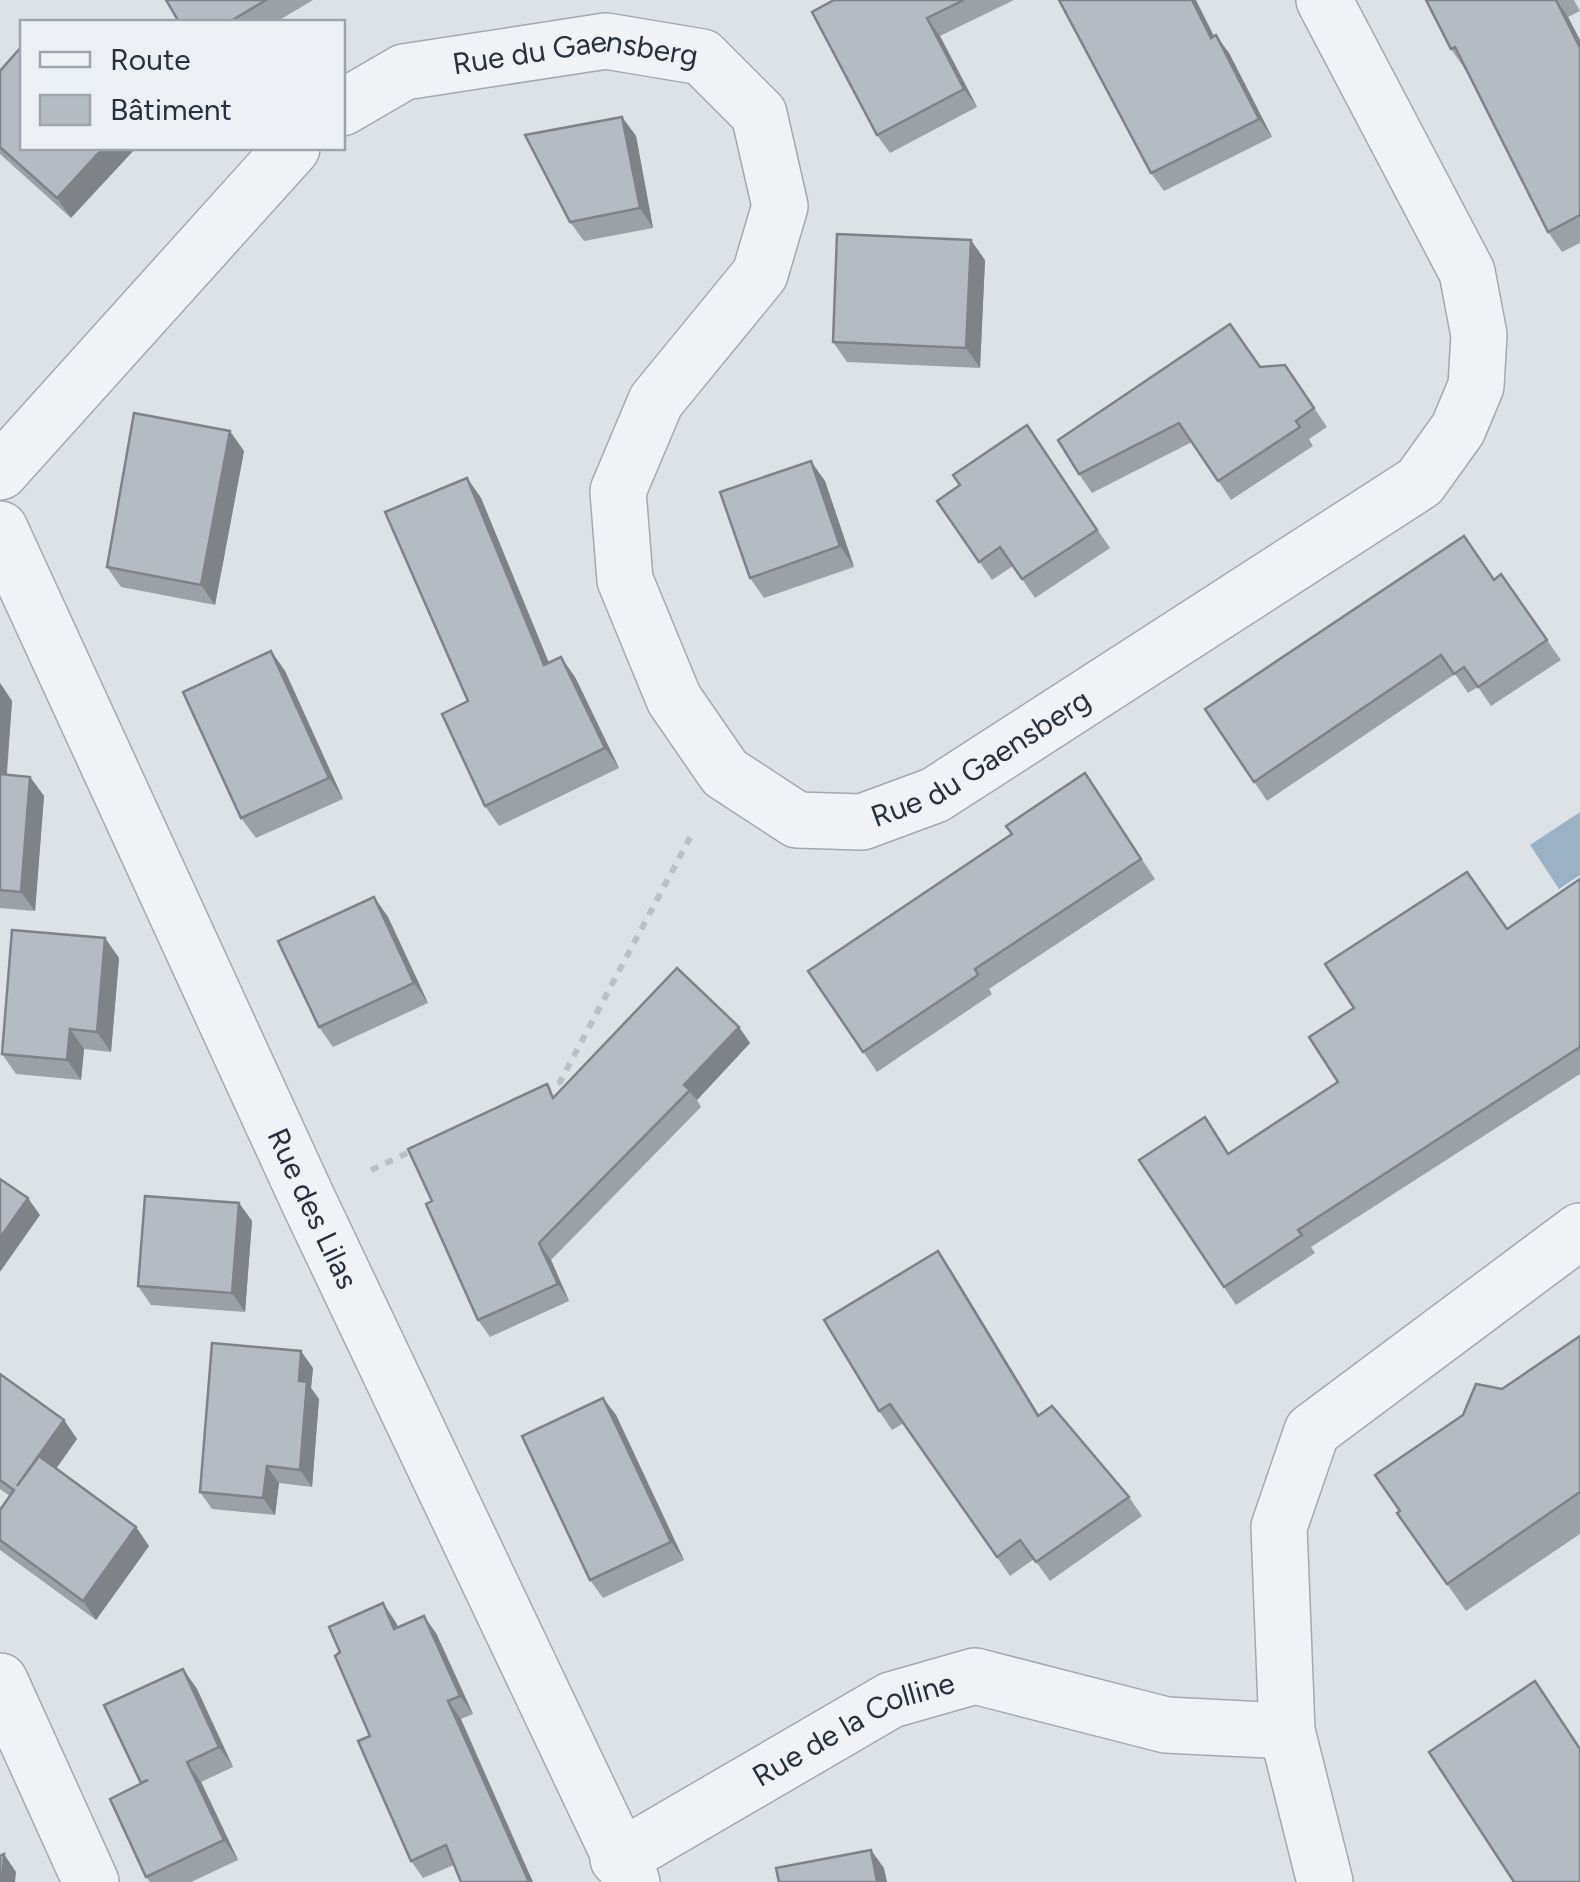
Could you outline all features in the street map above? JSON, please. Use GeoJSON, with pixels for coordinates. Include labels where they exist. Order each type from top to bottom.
{"type":"FeatureCollection","features":[{"type":"Feature","properties":{"kind":"street","name":"Rue du Gaensberg"},"geometry":{"type":"LineString","coordinates":[[345,106],[404,72],[606,41],[702,57],[759,114],[780,206],[760,274],[656,402],[618,491],[625,580],[674,699],[725,773],[797,820],[862,822],[935,794],[1420,482],[1458,430],[1476,386],[1479,335],[1468,272],[1324,0]]}},
{"type":"Feature","properties":{"kind":"street"},"geometry":{"type":"LineString","coordinates":[[0,472],[290,150]]}},
{"type":"Feature","properties":{"kind":"street","name":"Rue des Lilas"},"geometry":{"type":"LineString","coordinates":[[0,529],[308,1200],[625,1870]]}},
{"type":"Feature","properties":{"kind":"street"},"geometry":{"type":"LineString","coordinates":[[1325,1882],[1287,1732],[1279,1527],[1312,1431],[1580,1231]]}},
{"type":"Feature","properties":{"kind":"street","name":"Rue de la Colline"},"geometry":{"type":"LineString","coordinates":[[625,1870],[890,1700],[975,1676],[1166,1725],[1287,1732]]}},
{"type":"Feature","properties":{"kind":"street"},"geometry":{"type":"LineString","coordinates":[[0,1681],[91,1882]]}},
{"type":"Feature","properties":{"kind":"path"},"geometry":{"type":"LineString","coordinates":[[542,1091],[560,1082],[725,773]]}},
{"type":"Feature","properties":{"kind":"path"},"geometry":{"type":"LineString","coordinates":[[308,1200],[416,1149]]}},
{"type":"Feature","properties":{"kind":"water"},"geometry":{"type":"Polygon","coordinates":[[[1580,812],[1580,875],[1559,889],[1530,845],[1580,812]]]}},
{"type":"Feature","properties":{"kind":"building"},"geometry":{"type":"Polygon","coordinates":[[[166,0],[266,0],[232,20],[178,20],[166,0]]]}},
{"type":"Feature","properties":{"kind":"building"},"geometry":{"type":"Polygon","coordinates":[[[834,0],[964,0],[927,18],[964,89],[877,135],[812,12],[834,0]]]}},
{"type":"Feature","properties":{"kind":"building"},"geometry":{"type":"Polygon","coordinates":[[[1059,0],[1192,0],[1211,38],[1216,35],[1259,119],[1151,173],[1059,0]]]}},
{"type":"Feature","properties":{"kind":"building"},"geometry":{"type":"Polygon","coordinates":[[[1426,0],[1556,0],[1580,48],[1580,215],[1548,232],[1455,47],[1451,49],[1426,0]]]}},
{"type":"Feature","properties":{"kind":"building"},"geometry":{"type":"Polygon","coordinates":[[[20,48],[20,150],[101,150],[57,198],[0,147],[0,71],[20,48]]]}},
{"type":"Feature","properties":{"kind":"building"},"geometry":{"type":"Polygon","coordinates":[[[622,117],[640,208],[570,222],[525,135],[622,117]]]}},
{"type":"Feature","properties":{"kind":"building"},"geometry":{"type":"Polygon","coordinates":[[[837,234],[971,240],[966,348],[833,342],[837,234]]]}},
{"type":"Feature","properties":{"kind":"building"},"geometry":{"type":"Polygon","coordinates":[[[1230,324],[1260,367],[1285,365],[1314,408],[1296,421],[1300,427],[1218,481],[1179,423],[1079,474],[1058,440],[1230,324]]]}},
{"type":"Feature","properties":{"kind":"building"},"geometry":{"type":"Polygon","coordinates":[[[134,413],[230,431],[201,585],[107,567],[134,413]]]}},
{"type":"Feature","properties":{"kind":"building"},"geometry":{"type":"Polygon","coordinates":[[[1027,425],[1097,530],[1022,579],[1000,547],[979,562],[937,501],[960,485],[953,475],[1027,425]]]}},
{"type":"Feature","properties":{"kind":"building"},"geometry":{"type":"Polygon","coordinates":[[[811,461],[840,546],[750,578],[720,492],[811,461]]]}},
{"type":"Feature","properties":{"kind":"building"},"geometry":{"type":"Polygon","coordinates":[[[467,478],[544,665],[561,657],[605,748],[485,806],[442,714],[468,701],[385,512],[467,478]]]}},
{"type":"Feature","properties":{"kind":"building"},"geometry":{"type":"Polygon","coordinates":[[[1464,536],[1494,580],[1501,574],[1547,640],[1478,687],[1464,667],[1454,674],[1441,655],[1254,782],[1205,709],[1464,536]]]}},
{"type":"Feature","properties":{"kind":"building"},"geometry":{"type":"Polygon","coordinates":[[[271,651],[329,778],[241,818],[183,692],[271,651]]]}},
{"type":"Feature","properties":{"kind":"building"},"geometry":{"type":"Polygon","coordinates":[[[1085,773],[1141,859],[975,969],[978,975],[863,1052],[808,971],[1012,834],[1006,826],[1085,773]]]}},
{"type":"Feature","properties":{"kind":"building"},"geometry":{"type":"Polygon","coordinates":[[[0,774],[30,777],[21,892],[0,890],[0,774]]]}},
{"type":"Feature","properties":{"kind":"building"},"geometry":{"type":"Polygon","coordinates":[[[1467,872],[1507,929],[1580,879],[1580,1047],[1298,1230],[1302,1235],[1224,1287],[1139,1160],[1205,1117],[1228,1154],[1338,1082],[1309,1037],[1354,1008],[1325,964],[1467,872]]]}},
{"type":"Feature","properties":{"kind":"building"},"geometry":{"type":"Polygon","coordinates":[[[374,897],[414,983],[319,1027],[278,941],[374,897]]]}},
{"type":"Feature","properties":{"kind":"building"},"geometry":{"type":"Polygon","coordinates":[[[12,930],[105,938],[97,1032],[70,1029],[67,1060],[2,1054],[12,930]]]}},
{"type":"Feature","properties":{"kind":"building"},"geometry":{"type":"Polygon","coordinates":[[[677,968],[739,1027],[684,1085],[690,1090],[539,1243],[558,1284],[478,1320],[426,1204],[432,1201],[408,1149],[547,1084],[553,1098],[677,968]]]}},
{"type":"Feature","properties":{"kind":"building"},"geometry":{"type":"Polygon","coordinates":[[[0,1179],[28,1198],[0,1238],[0,1179]]]}},
{"type":"Feature","properties":{"kind":"building"},"geometry":{"type":"Polygon","coordinates":[[[145,1196],[239,1203],[232,1293],[138,1286],[145,1196]]]}},
{"type":"Feature","properties":{"kind":"building"},"geometry":{"type":"Polygon","coordinates":[[[938,1251],[1038,1416],[1052,1406],[1129,1497],[1036,1562],[1020,1540],[997,1557],[890,1404],[879,1411],[824,1320],[938,1251]]]}},
{"type":"Feature","properties":{"kind":"building"},"geometry":{"type":"Polygon","coordinates":[[[1580,1336],[1580,1492],[1447,1584],[1375,1475],[1463,1415],[1476,1384],[1502,1389],[1580,1336]]]}},
{"type":"Feature","properties":{"kind":"building"},"geometry":{"type":"Polygon","coordinates":[[[212,1343],[301,1351],[299,1381],[307,1382],[300,1470],[267,1466],[263,1498],[200,1492],[212,1343]]]}},
{"type":"Feature","properties":{"kind":"building"},"geometry":{"type":"Polygon","coordinates":[[[0,1374],[64,1420],[17,1486],[39,1456],[136,1527],[83,1601],[0,1540],[0,1510],[14,1490],[0,1480],[0,1374]]]}},
{"type":"Feature","properties":{"kind":"building"},"geometry":{"type":"Polygon","coordinates":[[[603,1398],[671,1542],[590,1580],[522,1436],[603,1398]]]}},
{"type":"Feature","properties":{"kind":"building"},"geometry":{"type":"Polygon","coordinates":[[[383,1603],[394,1629],[424,1616],[460,1696],[448,1701],[529,1882],[461,1882],[446,1845],[411,1861],[358,1741],[370,1736],[335,1656],[340,1652],[329,1627],[383,1603]]]}},
{"type":"Feature","properties":{"kind":"building"},"geometry":{"type":"Polygon","coordinates":[[[183,1669],[219,1747],[187,1762],[224,1840],[146,1877],[110,1799],[148,1780],[141,1783],[104,1705],[183,1669]]]}},
{"type":"Feature","properties":{"kind":"building"},"geometry":{"type":"Polygon","coordinates":[[[1535,1681],[1580,1749],[1580,1882],[1514,1882],[1429,1752],[1535,1681]]]}},
{"type":"Feature","properties":{"kind":"building"},"geometry":{"type":"Polygon","coordinates":[[[871,1850],[877,1882],[779,1882],[776,1868],[871,1850]]]}},
{"type":"Feature","properties":{"kind":"building"},"geometry":{"type":"Polygon","coordinates":[[[4,1854],[2,1882],[0,1882],[0,1856],[4,1854]]]}}]}
